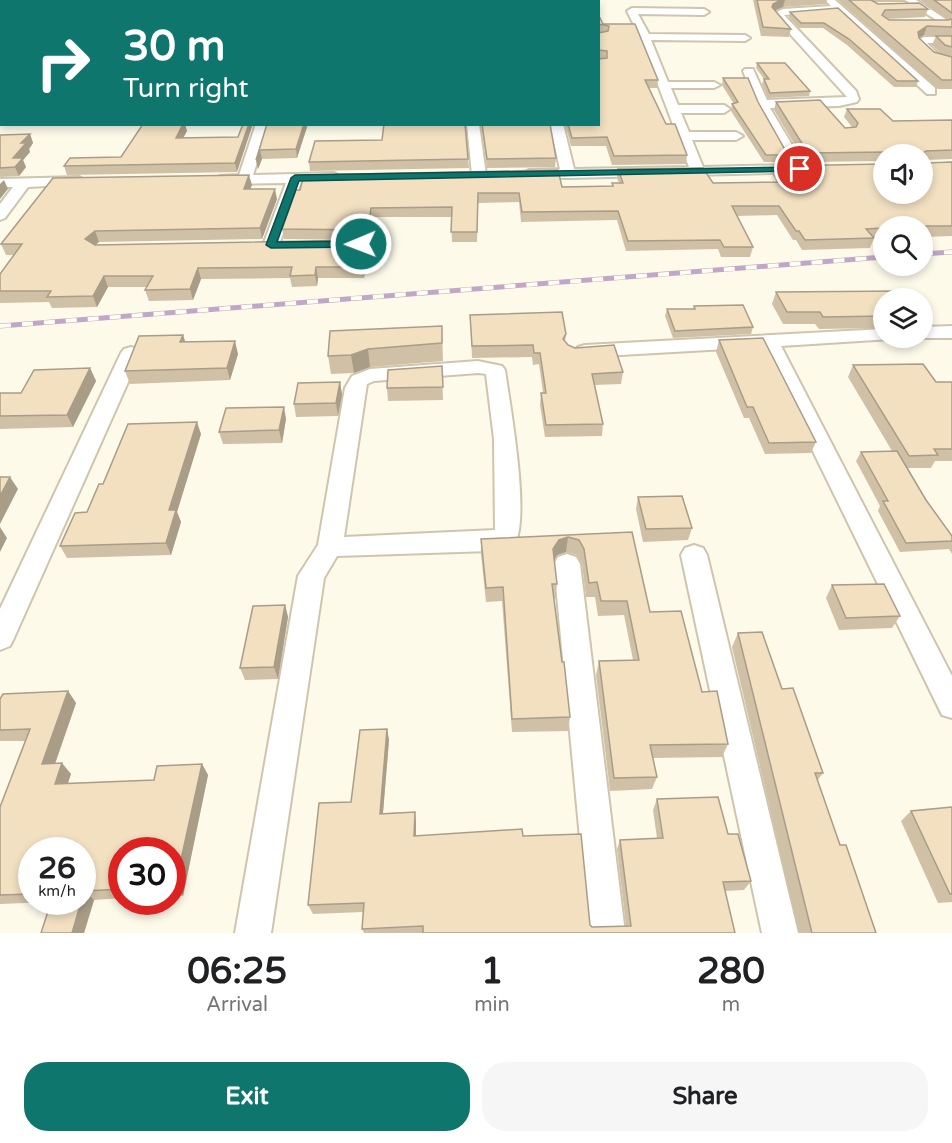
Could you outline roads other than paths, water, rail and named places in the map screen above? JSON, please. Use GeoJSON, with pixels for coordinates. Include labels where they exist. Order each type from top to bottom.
{"type":"FeatureCollection","features":[{"type":"Feature","properties":{"kind":"street"},"geometry":{"type":"LineString","coordinates":[[830,0],[931,91]]}},
{"type":"Feature","properties":{"kind":"street"},"geometry":{"type":"LineString","coordinates":[[910,0],[948,25]]}},
{"type":"Feature","properties":{"kind":"street"},"geometry":{"type":"LineString","coordinates":[[898,7],[921,7]]}},
{"type":"Feature","properties":{"kind":"street"},"geometry":{"type":"LineString","coordinates":[[764,104],[849,100],[853,97],[777,14],[839,8]]}},
{"type":"Feature","properties":{"kind":"street"},"geometry":{"type":"LineString","coordinates":[[698,171],[632,11],[704,12]]}},
{"type":"Feature","properties":{"kind":"street"},"geometry":{"type":"LineString","coordinates":[[636,20],[719,29],[745,38]]}},
{"type":"Feature","properties":{"kind":"street"},"geometry":{"type":"LineString","coordinates":[[921,22],[948,25]]}},
{"type":"Feature","properties":{"kind":"street"},"geometry":{"type":"LineString","coordinates":[[645,38],[719,29]]}},
{"type":"Feature","properties":{"kind":"street"},"geometry":{"type":"LineString","coordinates":[[952,40],[924,40],[921,43],[936,58],[952,63]]}},
{"type":"Feature","properties":{"kind":"street"},"geometry":{"type":"LineString","coordinates":[[748,71],[768,115],[800,169]]}},
{"type":"Feature","properties":{"kind":"street"},"geometry":{"type":"LineString","coordinates":[[664,85],[714,85]]}},
{"type":"Feature","properties":{"kind":"street"},"geometry":{"type":"LineString","coordinates":[[822,102],[834,116]]}},
{"type":"Feature","properties":{"kind":"street"},"geometry":{"type":"LineString","coordinates":[[673,109],[724,109]]}},
{"type":"Feature","properties":{"kind":"street"},"geometry":{"type":"LineString","coordinates":[[245,179],[262,126]]}},
{"type":"Feature","properties":{"kind":"street"},"geometry":{"type":"LineString","coordinates":[[473,126],[479,175]]}},
{"type":"Feature","properties":{"kind":"street"},"geometry":{"type":"LineString","coordinates":[[556,126],[568,174]]}},
{"type":"Feature","properties":{"kind":"street"},"geometry":{"type":"LineString","coordinates":[[683,136],[736,136]]}},
{"type":"Feature","properties":{"kind":"street"},"geometry":{"type":"LineString","coordinates":[[513,175],[824,169]]}},
{"type":"Feature","properties":{"kind":"street"},"geometry":{"type":"LineString","coordinates":[[200,180],[353,177]]}},
{"type":"Feature","properties":{"kind":"street"},"geometry":{"type":"LineString","coordinates":[[293,245],[265,245],[295,178]]}},
{"type":"Feature","properties":{"kind":"street"},"geometry":{"type":"LineString","coordinates":[[0,183],[99,181]]}},
{"type":"Feature","properties":{"kind":"street"},"geometry":{"type":"LineString","coordinates":[[0,215],[23,183]]}},
{"type":"Feature","properties":{"kind":"street"},"geometry":{"type":"LineString","coordinates":[[933,333],[952,332]]}},
{"type":"Feature","properties":{"kind":"street"},"geometry":{"type":"LineString","coordinates":[[574,351],[873,337]]}},
{"type":"Feature","properties":{"kind":"street"},"geometry":{"type":"LineString","coordinates":[[769,342],[952,705]]}},
{"type":"Feature","properties":{"kind":"street"},"geometry":{"type":"LineString","coordinates":[[0,638],[131,353]]}},
{"type":"Feature","properties":{"kind":"street"},"geometry":{"type":"LineString","coordinates":[[253,933],[311,576],[330,547],[355,388],[359,380],[370,375],[467,368],[495,370],[505,439],[508,522],[506,536],[490,541],[330,547]]}},
{"type":"Feature","properties":{"kind":"street"},"geometry":{"type":"LineString","coordinates":[[694,555],[780,933]]}},
{"type":"Feature","properties":{"kind":"street"},"geometry":{"type":"LineString","coordinates":[[567,564],[607,933]]}},
{"type":"Feature","properties":{"kind":"railway"},"geometry":{"type":"LineString","coordinates":[[933,253],[952,252]]}},
{"type":"Feature","properties":{"kind":"railway"},"geometry":{"type":"LineString","coordinates":[[0,326],[873,258]]}}]}
